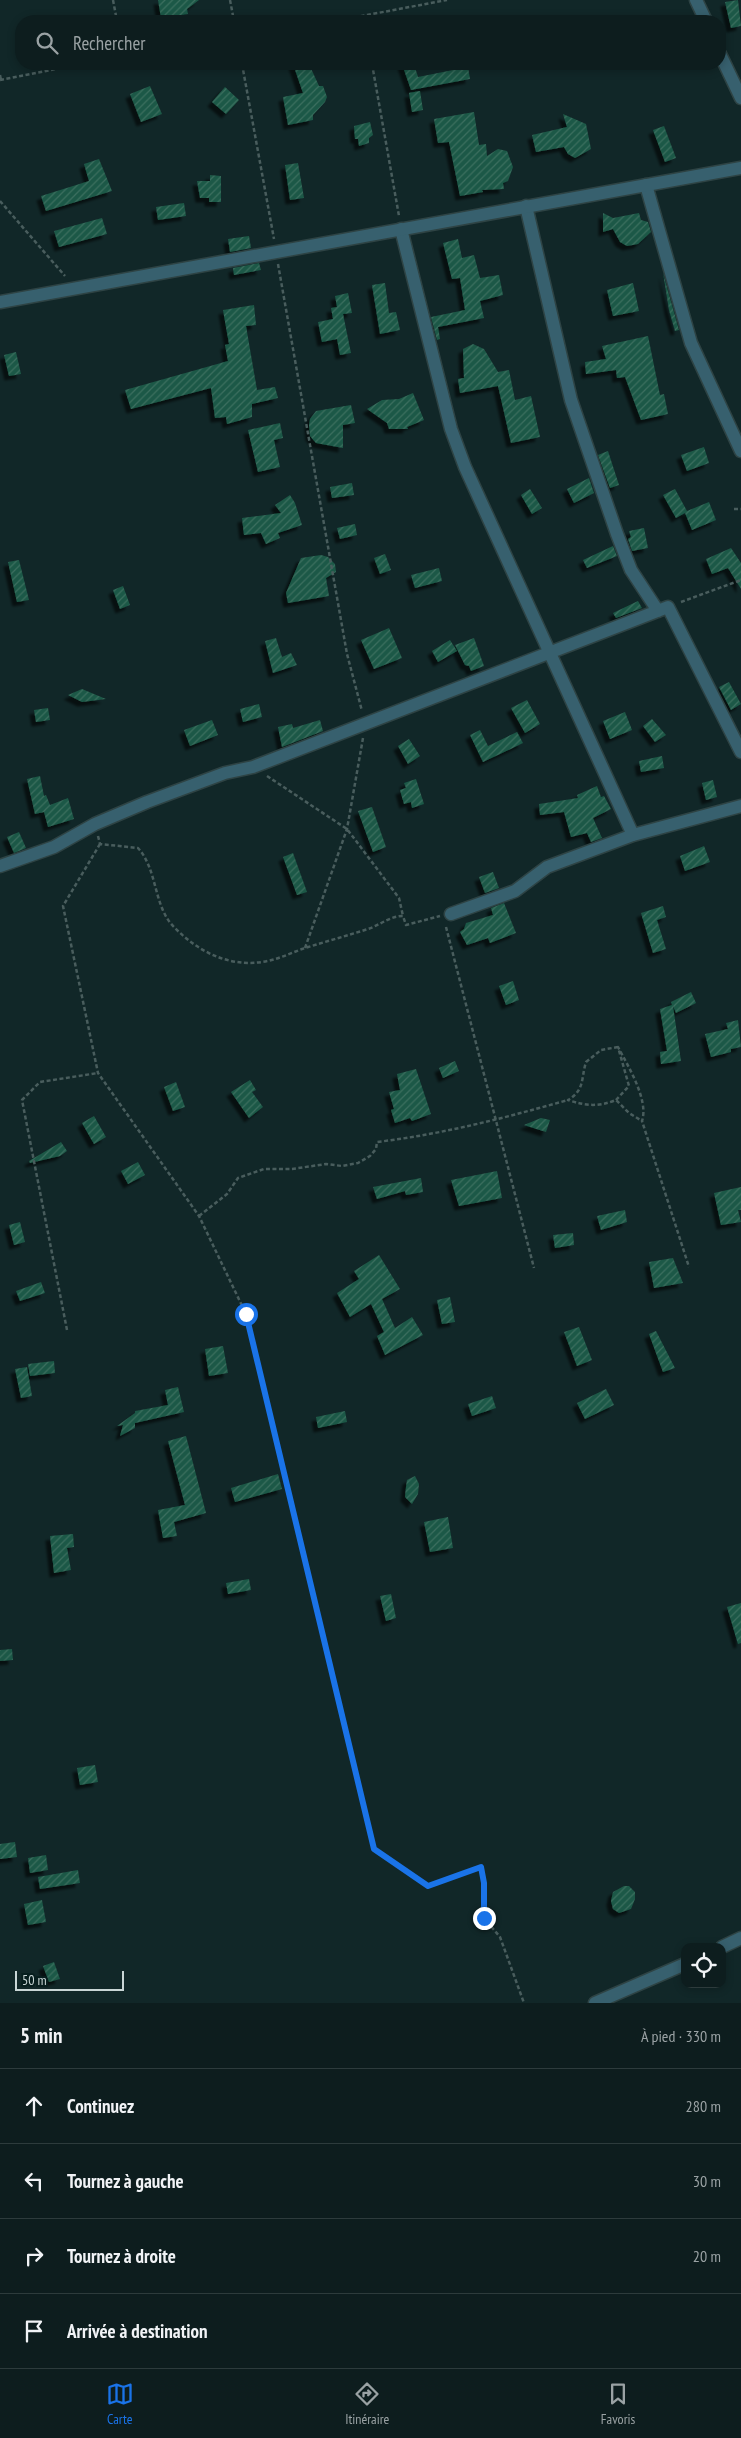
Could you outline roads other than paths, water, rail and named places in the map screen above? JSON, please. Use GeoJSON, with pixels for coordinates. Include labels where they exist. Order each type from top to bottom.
{"type":"FeatureCollection","features":[{"type":"Feature","properties":{"kind":"street"},"geometry":{"type":"LineString","coordinates":[[696,0],[703,15]]}},
{"type":"Feature","properties":{"kind":"street"},"geometry":{"type":"LineString","coordinates":[[726,67],[741,98]]}},
{"type":"Feature","properties":{"kind":"street"},"geometry":{"type":"LineString","coordinates":[[0,302],[741,168]]}},
{"type":"Feature","properties":{"kind":"street"},"geometry":{"type":"LineString","coordinates":[[646,185],[691,343],[741,451]]}},
{"type":"Feature","properties":{"kind":"street"},"geometry":{"type":"LineString","coordinates":[[526,206],[571,400],[620,543],[631,570],[663,609],[741,752]]}},
{"type":"Feature","properties":{"kind":"street"},"geometry":{"type":"LineString","coordinates":[[401,230],[451,429],[465,467],[633,835]]}},
{"type":"Feature","properties":{"kind":"street"},"geometry":{"type":"LineString","coordinates":[[0,866],[54,847],[95,824],[225,773],[253,767],[663,609]]}},
{"type":"Feature","properties":{"kind":"street"},"geometry":{"type":"LineString","coordinates":[[447,915],[515,891],[547,867],[633,835],[741,806]]}},
{"type":"Feature","properties":{"kind":"street"},"geometry":{"type":"LineString","coordinates":[[726,1945],[741,1938]]}},
{"type":"Feature","properties":{"kind":"street"},"geometry":{"type":"LineString","coordinates":[[595,2003],[681,1966]]}}]}
